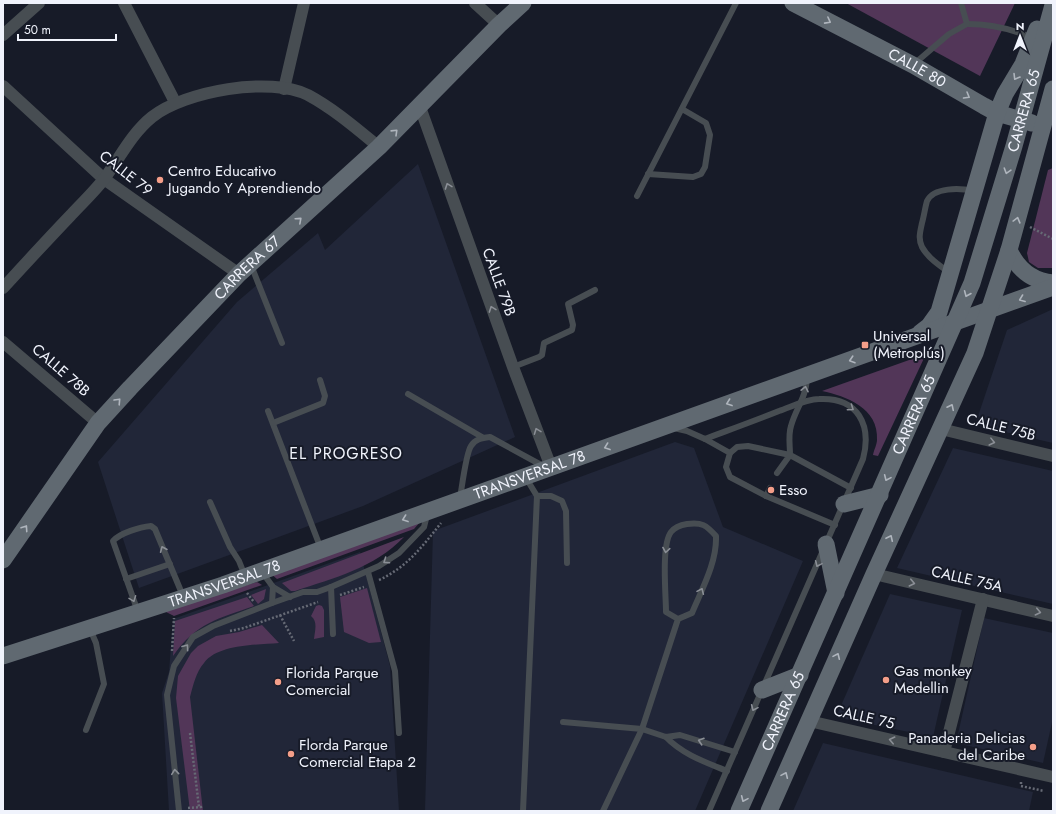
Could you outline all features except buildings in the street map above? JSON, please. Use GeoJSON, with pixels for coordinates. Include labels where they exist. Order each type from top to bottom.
{"type":"FeatureCollection","features":[{"type":"Feature","properties":{"kind":"main road","name":"CARRERA 67"},"geometry":{"type":"LineString","coordinates":[[3,560],[98,423],[245,268],[379,147],[523,3]]}},
{"type":"Feature","properties":{"kind":"main road","name":"CALLE 80"},"geometry":{"type":"LineString","coordinates":[[793,3],[913,65],[997,113],[1022,120],[1048,123]]}},
{"type":"Feature","properties":{"kind":"main road"},"geometry":{"type":"LineString","coordinates":[[915,337],[929,326],[936,316],[975,192],[997,113],[1005,94],[1021,68],[1048,3]]}},
{"type":"Feature","properties":{"kind":"main road","name":"CARRERA 65"},"geometry":{"type":"LineString","coordinates":[[739,811],[880,495],[982,255],[1022,120],[1053,5]]}},
{"type":"Feature","properties":{"kind":"main road","name":"CARRERA 65"},"geometry":{"type":"LineString","coordinates":[[769,811],[874,574],[968,370],[990,310],[1048,123],[1053,89]]}},
{"type":"Feature","properties":{"kind":"main road"},"geometry":{"type":"LineString","coordinates":[[964,226],[982,255]]}},
{"type":"Feature","properties":{"kind":"main road"},"geometry":{"type":"LineString","coordinates":[[1009,250],[1013,259],[1024,272],[1043,282],[1053,283]]}},
{"type":"Feature","properties":{"kind":"main road","name":"TRANSVERSAL 78"},"geometry":{"type":"LineString","coordinates":[[3,656],[245,577],[807,374],[1053,287]]}},
{"type":"Feature","properties":{"kind":"main road"},"geometry":{"type":"LineString","coordinates":[[847,496],[880,495]]}},
{"type":"Feature","properties":{"kind":"main road"},"geometry":{"type":"LineString","coordinates":[[826,544],[836,593]]}},
{"type":"Feature","properties":{"kind":"main road"},"geometry":{"type":"LineString","coordinates":[[762,690],[800,675]]}},
{"type":"Feature","properties":{"kind":"street"},"geometry":{"type":"LineString","coordinates":[[3,35],[39,3]]}},
{"type":"Feature","properties":{"kind":"street"},"geometry":{"type":"LineString","coordinates":[[124,3],[175,102]]}},
{"type":"Feature","properties":{"kind":"street"},"geometry":{"type":"LineString","coordinates":[[284,89],[304,3]]}},
{"type":"Feature","properties":{"kind":"street"},"geometry":{"type":"LineString","coordinates":[[475,3],[500,25]]}},
{"type":"Feature","properties":{"kind":"street","name":"CALLE 79"},"geometry":{"type":"LineString","coordinates":[[3,86],[104,180],[245,268]]}},
{"type":"Feature","properties":{"kind":"street"},"geometry":{"type":"LineString","coordinates":[[3,288],[104,180],[132,137],[152,117],[175,102],[197,95],[227,89],[257,86],[284,89],[307,95],[345,119],[379,147]]}},
{"type":"Feature","properties":{"kind":"street","name":"CALLE 79B"},"geometry":{"type":"LineString","coordinates":[[420,107],[550,468]]}},
{"type":"Feature","properties":{"kind":"street","name":"CALLE 78B"},"geometry":{"type":"LineString","coordinates":[[3,342],[98,423]]}},
{"type":"Feature","properties":{"kind":"street","name":"CALLE 75B"},"geometry":{"type":"LineString","coordinates":[[941,430],[1053,456]]}},
{"type":"Feature","properties":{"kind":"street","name":"CALLE 75A"},"geometry":{"type":"LineString","coordinates":[[874,574],[1053,616]]}},
{"type":"Feature","properties":{"kind":"street"},"geometry":{"type":"LineString","coordinates":[[944,752],[983,600]]}},
{"type":"Feature","properties":{"kind":"street","name":"CALLE 75"},"geometry":{"type":"LineString","coordinates":[[809,721],[1053,777]]}},
{"type":"Feature","properties":{"kind":"lane"},"geometry":{"type":"LineString","coordinates":[[637,196],[736,3]]}},
{"type":"Feature","properties":{"kind":"lane"},"geometry":{"type":"LineString","coordinates":[[961,3],[967,24]]}},
{"type":"Feature","properties":{"kind":"lane"},"geometry":{"type":"LineString","coordinates":[[913,65],[949,34],[967,24],[988,24],[998,26],[1020,32],[1033,39]]}},
{"type":"Feature","properties":{"kind":"lane"},"geometry":{"type":"LineString","coordinates":[[648,174],[693,177],[701,174],[710,136],[706,123],[682,108]]}},
{"type":"Feature","properties":{"kind":"lane"},"geometry":{"type":"LineString","coordinates":[[950,273],[930,257],[922,247],[919,238],[928,201],[934,193],[942,191],[966,190],[975,192]]}},
{"type":"Feature","properties":{"kind":"lane"},"geometry":{"type":"LineString","coordinates":[[245,268],[282,343]]}},
{"type":"Feature","properties":{"kind":"lane"},"geometry":{"type":"LineString","coordinates":[[513,367],[539,357],[542,355],[544,343],[572,330],[573,325],[568,304],[595,290]]}},
{"type":"Feature","properties":{"kind":"lane"},"geometry":{"type":"LineString","coordinates":[[777,473],[790,455],[789,434],[800,403],[807,391],[807,374]]}},
{"type":"Feature","properties":{"kind":"lane"},"geometry":{"type":"LineString","coordinates":[[273,423],[323,402],[325,396],[320,380]]}},
{"type":"Feature","properties":{"kind":"lane"},"geometry":{"type":"LineString","coordinates":[[408,394],[482,438]]}},
{"type":"Feature","properties":{"kind":"lane"},"geometry":{"type":"LineString","coordinates":[[705,439],[800,403],[818,399],[841,401],[853,408],[862,417],[866,431],[867,444],[863,459],[835,525],[709,811]]}},
{"type":"Feature","properties":{"kind":"lane"},"geometry":{"type":"LineString","coordinates":[[268,411],[320,549]]}},
{"type":"Feature","properties":{"kind":"lane"},"geometry":{"type":"LineString","coordinates":[[666,426],[687,431],[730,453]]}},
{"type":"Feature","properties":{"kind":"lane"},"geometry":{"type":"LineString","coordinates":[[460,500],[470,447],[476,440],[490,437],[550,468]]}},
{"type":"Feature","properties":{"kind":"lane"},"geometry":{"type":"LineString","coordinates":[[835,525],[766,496],[730,477],[726,468],[730,453],[737,447],[748,446],[790,455],[847,496]]}},
{"type":"Feature","properties":{"kind":"lane"},"geometry":{"type":"LineString","coordinates":[[523,811],[537,496],[526,476]]}},
{"type":"Feature","properties":{"kind":"lane"},"geometry":{"type":"LineString","coordinates":[[766,496],[770,488]]}},
{"type":"Feature","properties":{"kind":"lane"},"geometry":{"type":"LineString","coordinates":[[537,496],[551,496],[562,501],[566,511],[567,563]]}},
{"type":"Feature","properties":{"kind":"lane"},"geometry":{"type":"LineString","coordinates":[[210,502],[230,548],[239,561],[245,577]]}},
{"type":"Feature","properties":{"kind":"lane"},"geometry":{"type":"LineString","coordinates":[[179,811],[167,695],[174,666],[193,638],[213,626],[272,603],[303,592],[317,592],[368,572],[399,553],[424,527],[427,512]]}},
{"type":"Feature","properties":{"kind":"lane"},"geometry":{"type":"LineString","coordinates":[[603,811],[642,729],[678,619],[692,613],[717,549],[716,536],[706,525],[694,523],[681,525],[670,533],[665,550],[666,612],[678,619]]}},
{"type":"Feature","properties":{"kind":"lane"},"geometry":{"type":"LineString","coordinates":[[138,612],[113,541],[116,537],[144,527],[151,526],[155,529],[184,598]]}},
{"type":"Feature","properties":{"kind":"lane"},"geometry":{"type":"LineString","coordinates":[[126,579],[170,564]]}},
{"type":"Feature","properties":{"kind":"lane"},"geometry":{"type":"LineString","coordinates":[[261,571],[274,587],[290,597]]}},
{"type":"Feature","properties":{"kind":"lane"},"geometry":{"type":"LineString","coordinates":[[368,572],[395,671],[399,733]]}},
{"type":"Feature","properties":{"kind":"lane"},"geometry":{"type":"LineString","coordinates":[[272,603],[274,587]]}},
{"type":"Feature","properties":{"kind":"lane"},"geometry":{"type":"LineString","coordinates":[[331,587],[334,634]]}},
{"type":"Feature","properties":{"kind":"lane"},"geometry":{"type":"LineString","coordinates":[[86,730],[104,684],[96,643],[90,628]]}},
{"type":"Feature","properties":{"kind":"lane"},"geometry":{"type":"LineString","coordinates":[[563,722],[642,729],[666,737],[680,735],[735,752]]}},
{"type":"Feature","properties":{"kind":"lane"},"geometry":{"type":"LineString","coordinates":[[666,737],[675,747],[727,771]]}},
{"type":"Feature","properties":{"kind":"path"},"geometry":{"type":"LineString","coordinates":[[1029,226],[1053,239]]}},
{"type":"Feature","properties":{"kind":"path"},"geometry":{"type":"LineString","coordinates":[[280,615],[294,641]]}},
{"type":"Feature","properties":{"kind":"path"},"geometry":{"type":"LineString","coordinates":[[190,733],[199,807],[201,807],[201,811]]}},
{"type":"Feature","properties":{"kind":"path"},"geometry":{"type":"LineString","coordinates":[[186,808],[199,807]]}},
{"type":"Feature","properties":{"kind":"shaded area"},"geometry":{"type":"Polygon","coordinates":[[[846,3],[1015,3],[980,76],[846,3]]]}},
{"type":"Feature","properties":{"kind":"shaded area"},"geometry":{"type":"Polygon","coordinates":[[[418,164],[515,437],[363,506],[139,588],[98,462],[237,302],[318,233],[325,250],[418,164]]]}},
{"type":"Feature","properties":{"kind":"shaded area"},"geometry":{"type":"Polygon","coordinates":[[[1053,168],[1053,268],[1038,268],[1029,262],[1027,253],[1048,170],[1053,168]]]}},
{"type":"Feature","properties":{"kind":"shaded area"},"geometry":{"type":"Polygon","coordinates":[[[1053,309],[1053,443],[975,425],[1007,330],[1053,309]]]}},
{"type":"Feature","properties":{"kind":"shaded area"},"geometry":{"type":"Polygon","coordinates":[[[926,354],[878,456],[873,455],[877,442],[876,429],[873,420],[867,412],[850,400],[822,391],[926,354]]]}},
{"type":"Feature","properties":{"kind":"shaded area"},"geometry":{"type":"Polygon","coordinates":[[[675,442],[694,448],[723,527],[803,561],[695,811],[425,811],[433,531],[675,442]]]}},
{"type":"Feature","properties":{"kind":"shaded area"},"geometry":{"type":"Polygon","coordinates":[[[953,448],[1053,471],[1053,604],[897,568],[953,448]]]}},
{"type":"Feature","properties":{"kind":"shaded area"},"geometry":{"type":"Polygon","coordinates":[[[420,522],[414,529],[277,579],[270,573],[420,522]]]}},
{"type":"Feature","properties":{"kind":"shaded area"},"geometry":{"type":"Polygon","coordinates":[[[404,537],[380,557],[353,571],[295,591],[291,591],[282,583],[404,537]]]}},
{"type":"Feature","properties":{"kind":"shaded area","name":"Florida Parque Comercial"},"geometry":{"type":"Polygon","coordinates":[[[360,552],[390,666],[399,811],[169,811],[162,693],[169,672],[173,619],[360,552]]]}},
{"type":"Feature","properties":{"kind":"shaded area"},"geometry":{"type":"Polygon","coordinates":[[[257,582],[262,585],[174,616],[164,611],[257,582]]]}},
{"type":"Feature","properties":{"kind":"shaded area"},"geometry":{"type":"Polygon","coordinates":[[[367,588],[381,642],[369,643],[344,632],[340,597],[367,588]]]}},
{"type":"Feature","properties":{"kind":"shaded area"},"geometry":{"type":"Polygon","coordinates":[[[266,589],[264,599],[258,604],[251,595],[266,589]]]}},
{"type":"Feature","properties":{"kind":"shaded area"},"geometry":{"type":"Polygon","coordinates":[[[890,594],[962,610],[933,737],[836,717],[890,594]]]}},
{"type":"Feature","properties":{"kind":"shaded area"},"geometry":{"type":"Polygon","coordinates":[[[247,597],[254,606],[209,623],[191,636],[173,656],[175,621],[247,597]]]}},
{"type":"Feature","properties":{"kind":"shaded area"},"geometry":{"type":"Polygon","coordinates":[[[316,606],[322,606],[324,610],[324,637],[314,639],[315,621],[311,616],[316,606]]]}},
{"type":"Feature","properties":{"kind":"shaded area"},"geometry":{"type":"Polygon","coordinates":[[[984,618],[1053,633],[1053,718],[1043,763],[956,743],[984,618]]]}},
{"type":"Feature","properties":{"kind":"shaded area"},"geometry":{"type":"Polygon","coordinates":[[[262,625],[279,643],[249,645],[219,652],[210,657],[204,663],[195,679],[190,697],[203,811],[190,811],[176,698],[178,676],[191,653],[198,646],[216,636],[239,632],[262,625]]]}},
{"type":"Feature","properties":{"kind":"shaded area"},"geometry":{"type":"Polygon","coordinates":[[[823,743],[1033,792],[1029,811],[793,811],[823,743]]]}},
{"type":"Feature","properties":{"kind":"place","name":"Centro Educativo Jugando Y Aprendiendo"},"geometry":{"type":"Point","coordinates":[160,180]}},
{"type":"Feature","properties":{"kind":"place","name":"Universal (Metroplús)"},"geometry":{"type":"Point","coordinates":[865,345]}},
{"type":"Feature","properties":{"kind":"place","name":"Esso"},"geometry":{"type":"Point","coordinates":[771,490]}},
{"type":"Feature","properties":{"kind":"place","name":"Gas monkey Medellin"},"geometry":{"type":"Point","coordinates":[886,680]}},
{"type":"Feature","properties":{"kind":"place","name":"Florida Parque Comercial"},"geometry":{"type":"Point","coordinates":[278,682]}},
{"type":"Feature","properties":{"kind":"place","name":"Panaderia Delicias del Caribe"},"geometry":{"type":"Point","coordinates":[1033,747]}},
{"type":"Feature","properties":{"kind":"place","name":"Florda Parque Comercial Etapa 2"},"geometry":{"type":"Point","coordinates":[291,754]}},
{"type":"Feature","properties":{"kind":"district","name":"EL PROGRESO"},"geometry":{"type":"Point","coordinates":[346,453]}}]}
